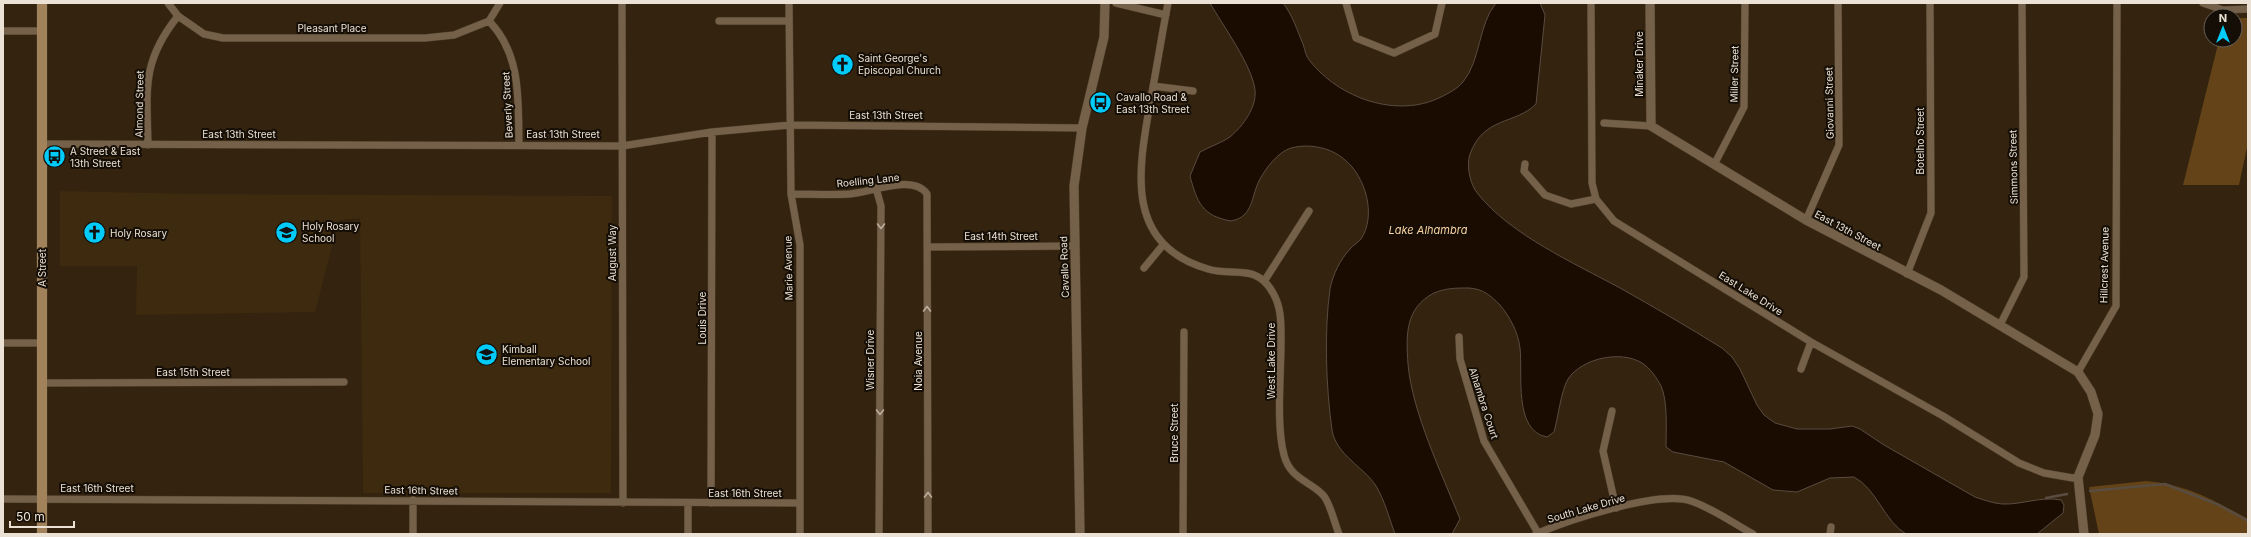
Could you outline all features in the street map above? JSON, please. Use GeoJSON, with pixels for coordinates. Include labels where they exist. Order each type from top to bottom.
{"type":"FeatureCollection","features":[{"type":"Feature","properties":{"kind":"main road","name":"A Street"},"geometry":{"type":"LineString","coordinates":[[42,3],[42,534]]}},
{"type":"Feature","properties":{"kind":"street"},"geometry":{"type":"LineString","coordinates":[[168,3],[178,16]]}},
{"type":"Feature","properties":{"kind":"street"},"geometry":{"type":"LineString","coordinates":[[489,21],[500,3]]}},
{"type":"Feature","properties":{"kind":"street","name":"August Way"},"geometry":{"type":"LineString","coordinates":[[622,3],[623,503]]}},
{"type":"Feature","properties":{"kind":"street","name":"Marie Avenue"},"geometry":{"type":"LineString","coordinates":[[789,3],[791,194],[800,245],[800,534]]}},
{"type":"Feature","properties":{"kind":"street","name":"Cavallo Road"},"geometry":{"type":"LineString","coordinates":[[1080,534],[1078,330],[1074,246],[1074,186],[1082,128],[1104,37],[1105,3]]}},
{"type":"Feature","properties":{"kind":"street"},"geometry":{"type":"LineString","coordinates":[[1116,3],[1166,15]]}},
{"type":"Feature","properties":{"kind":"street"},"geometry":{"type":"LineString","coordinates":[[1168,3],[1141,153],[1140,189],[1146,219],[1163,245],[1184,261],[1210,270],[1244,271],[1265,280],[1309,211]]}},
{"type":"Feature","properties":{"kind":"street"},"geometry":{"type":"LineString","coordinates":[[1346,3],[1356,38],[1394,53],[1435,34],[1442,3]]}},
{"type":"Feature","properties":{"kind":"street","name":"East Lake Drive"},"geometry":{"type":"LineString","coordinates":[[1591,3],[1592,183],[1596,199],[1614,220],[1811,342],[1942,416],[2019,463],[2044,472],[2073,478],[2078,477]]}},
{"type":"Feature","properties":{"kind":"street","name":"Minaker Drive"},"geometry":{"type":"LineString","coordinates":[[1650,3],[1650,126]]}},
{"type":"Feature","properties":{"kind":"street","name":"Miller Street"},"geometry":{"type":"LineString","coordinates":[[1714,163],[1744,108],[1746,3]]}},
{"type":"Feature","properties":{"kind":"street","name":"Giovanni Street"},"geometry":{"type":"LineString","coordinates":[[1806,220],[1839,145],[1838,3]]}},
{"type":"Feature","properties":{"kind":"street","name":"Botelho Street"},"geometry":{"type":"LineString","coordinates":[[1906,274],[1931,213],[1930,3]]}},
{"type":"Feature","properties":{"kind":"street","name":"Simmons Street"},"geometry":{"type":"LineString","coordinates":[[2000,325],[2024,277],[2022,3]]}},
{"type":"Feature","properties":{"kind":"street","name":"Hillcrest Avenue"},"geometry":{"type":"LineString","coordinates":[[2078,372],[2116,306],[2117,3]]}},
{"type":"Feature","properties":{"kind":"street"},"geometry":{"type":"LineString","coordinates":[[2203,3],[2223,10],[2248,9]]}},
{"type":"Feature","properties":{"kind":"street","name":"Pleasant Place"},"geometry":{"type":"LineString","coordinates":[[178,16],[204,34],[223,38],[425,38],[454,35],[489,21]]}},
{"type":"Feature","properties":{"kind":"street","name":"Almond Street"},"geometry":{"type":"LineString","coordinates":[[148,145],[149,68],[163,34],[178,16]]}},
{"type":"Feature","properties":{"kind":"street","name":"Beverly Street"},"geometry":{"type":"LineString","coordinates":[[489,21],[498,31],[511,53],[515,67],[519,145]]}},
{"type":"Feature","properties":{"kind":"street"},"geometry":{"type":"LineString","coordinates":[[719,21],[789,21]]}},
{"type":"Feature","properties":{"kind":"street"},"geometry":{"type":"LineString","coordinates":[[3,31],[42,31]]}},
{"type":"Feature","properties":{"kind":"street"},"geometry":{"type":"LineString","coordinates":[[1153,86],[1193,92]]}},
{"type":"Feature","properties":{"kind":"street","name":"East 13th Street"},"geometry":{"type":"LineString","coordinates":[[1604,123],[1650,126],[1714,163],[1806,220],[1906,274],[1941,290],[2078,372]]}},
{"type":"Feature","properties":{"kind":"street","name":"East 13th Street"},"geometry":{"type":"LineString","coordinates":[[43,144],[622,146],[712,132],[790,125],[1082,128]]}},
{"type":"Feature","properties":{"kind":"street","name":"Louis Drive"},"geometry":{"type":"LineString","coordinates":[[711,503],[712,132]]}},
{"type":"Feature","properties":{"kind":"street"},"geometry":{"type":"LineString","coordinates":[[1525,164],[1524,171],[1545,195],[1571,204],[1596,199]]}},
{"type":"Feature","properties":{"kind":"street","name":"Roelling Lane"},"geometry":{"type":"LineString","coordinates":[[791,194],[852,194],[876,188],[917,186],[923,189]]}},
{"type":"Feature","properties":{"kind":"street","name":"Wisner Drive"},"geometry":{"type":"LineString","coordinates":[[876,188],[881,206],[879,534]]}},
{"type":"Feature","properties":{"kind":"street","name":"Noia Avenue"},"geometry":{"type":"LineString","coordinates":[[923,189],[927,194],[928,247],[928,534]]}},
{"type":"Feature","properties":{"kind":"street"},"geometry":{"type":"LineString","coordinates":[[1144,268],[1163,245]]}},
{"type":"Feature","properties":{"kind":"street","name":"East 14th Street"},"geometry":{"type":"LineString","coordinates":[[928,247],[1074,246]]}},
{"type":"Feature","properties":{"kind":"street","name":"West Lake Drive"},"geometry":{"type":"LineString","coordinates":[[1265,280],[1274,294],[1281,316],[1281,436],[1284,456],[1292,472],[1324,496],[1339,534]]}},
{"type":"Feature","properties":{"kind":"street","name":"Bruce Street"},"geometry":{"type":"LineString","coordinates":[[1183,534],[1184,332]]}},
{"type":"Feature","properties":{"kind":"street","name":"Alhambra Court"},"geometry":{"type":"LineString","coordinates":[[1459,337],[1460,359],[1484,441],[1537,534]]}},
{"type":"Feature","properties":{"kind":"street"},"geometry":{"type":"LineString","coordinates":[[1801,369],[1811,342]]}},
{"type":"Feature","properties":{"kind":"street"},"geometry":{"type":"LineString","coordinates":[[3,343],[41,343]]}},
{"type":"Feature","properties":{"kind":"street"},"geometry":{"type":"LineString","coordinates":[[2078,372],[2091,392],[2098,414],[2095,435],[2078,477],[2084,534]]}},
{"type":"Feature","properties":{"kind":"street","name":"East 15th Street"},"geometry":{"type":"LineString","coordinates":[[41,383],[344,382]]}},
{"type":"Feature","properties":{"kind":"street"},"geometry":{"type":"LineString","coordinates":[[1612,411],[1603,451],[1616,508]]}},
{"type":"Feature","properties":{"kind":"street","name":"East 16th Street"},"geometry":{"type":"LineString","coordinates":[[3,499],[413,500],[800,504]]}},
{"type":"Feature","properties":{"kind":"street","name":"South Lake Drive"},"geometry":{"type":"LineString","coordinates":[[1537,534],[1616,508],[1666,499],[1690,501],[1753,534]]}},
{"type":"Feature","properties":{"kind":"street"},"geometry":{"type":"LineString","coordinates":[[413,500],[413,534]]}},
{"type":"Feature","properties":{"kind":"street"},"geometry":{"type":"LineString","coordinates":[[688,503],[688,534]]}},
{"type":"Feature","properties":{"kind":"shaded area"},"geometry":{"type":"Polygon","coordinates":[[[2243,18],[2248,18],[2248,143],[2239,185],[2183,185],[2217,48],[2243,48],[2243,18]]]}},
{"type":"Feature","properties":{"kind":"shaded area","name":"Kimball Elementary School"},"geometry":{"type":"Polygon","coordinates":[[[60,191],[194,194],[612,196],[611,493],[363,493],[360,218],[339,220],[315,312],[136,315],[137,266],[60,266],[60,191]]]}},
{"type":"Feature","properties":{"kind":"shaded area"},"geometry":{"type":"Polygon","coordinates":[[[2146,481],[2161,483],[2187,490],[2222,505],[2248,519],[2248,534],[2099,534],[2089,487],[2146,481]]]}},
{"type":"Feature","properties":{"kind":"water","name":"Lake Alhambra"},"geometry":{"type":"Polygon","coordinates":[[[1210,3],[1283,3],[1290,13],[1308,58],[1322,74],[1353,94],[1370,101],[1388,105],[1406,106],[1424,103],[1441,97],[1456,89],[1463,82],[1473,63],[1490,12],[1496,3],[1540,3],[1545,15],[1536,104],[1528,111],[1491,127],[1483,133],[1476,142],[1470,154],[1468,164],[1473,186],[1478,194],[1492,209],[1525,235],[1544,247],[1633,295],[1722,348],[1732,357],[1740,369],[1757,405],[1764,415],[1775,423],[1797,429],[1830,429],[1852,426],[1860,429],[1884,445],[1975,497],[2002,504],[2046,499],[2061,500],[2064,505],[2063,513],[2037,534],[1906,534],[1892,521],[1869,489],[1854,477],[1830,478],[1797,492],[1773,490],[1724,462],[1673,452],[1666,447],[1666,407],[1661,386],[1653,373],[1645,365],[1633,359],[1624,357],[1602,358],[1592,361],[1574,372],[1568,379],[1563,390],[1554,432],[1547,437],[1536,432],[1529,424],[1524,413],[1521,386],[1520,348],[1517,336],[1510,320],[1500,305],[1486,293],[1469,288],[1460,288],[1438,291],[1424,299],[1417,306],[1409,323],[1407,343],[1411,383],[1421,422],[1460,519],[1452,534],[1395,534],[1376,486],[1371,479],[1345,454],[1335,439],[1332,430],[1328,396],[1326,341],[1330,289],[1335,273],[1346,253],[1361,239],[1366,229],[1368,208],[1363,186],[1352,167],[1340,156],[1334,152],[1313,146],[1306,146],[1286,150],[1269,165],[1257,185],[1248,210],[1238,219],[1231,221],[1221,219],[1213,216],[1202,206],[1195,193],[1190,176],[1200,152],[1235,133],[1248,116],[1254,103],[1255,96],[1253,80],[1249,69],[1210,3]]]}},
{"type":"Feature","properties":{"kind":"waterway"},"geometry":{"type":"LineString","coordinates":[[2090,491],[2165,484],[2219,505],[2248,521]]}},
{"type":"Feature","properties":{"kind":"waterway"},"geometry":{"type":"LineString","coordinates":[[2046,498],[2067,494]]}},
{"type":"Feature","properties":{"kind":"place","name":"Saint George's Episcopal Church"},"geometry":{"type":"Point","coordinates":[843,64]}},
{"type":"Feature","properties":{"kind":"place","name":"Cavallo Road & East 13th Street"},"geometry":{"type":"Point","coordinates":[1101,103]}},
{"type":"Feature","properties":{"kind":"place","name":"A Street & East 13th Street"},"geometry":{"type":"Point","coordinates":[54,157]}},
{"type":"Feature","properties":{"kind":"place","name":"Holy Rosary School"},"geometry":{"type":"Point","coordinates":[287,232]}},
{"type":"Feature","properties":{"kind":"place","name":"Holy Rosary"},"geometry":{"type":"Point","coordinates":[94,233]}},
{"type":"Feature","properties":{"kind":"place","name":"Kimball Elementary School"},"geometry":{"type":"Point","coordinates":[487,355]}}]}
